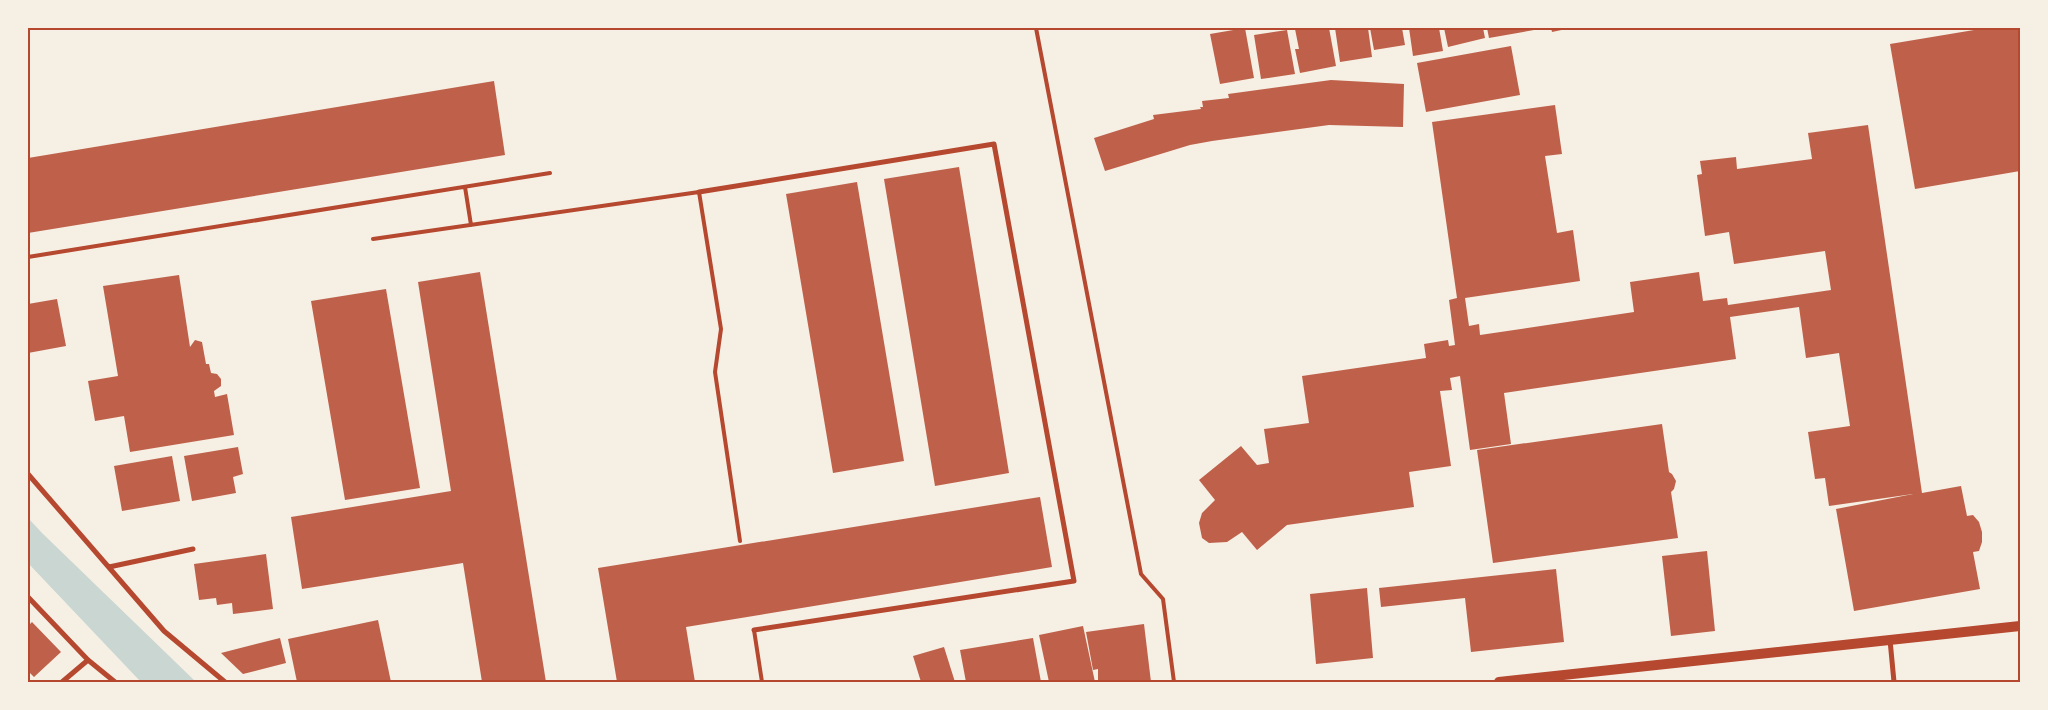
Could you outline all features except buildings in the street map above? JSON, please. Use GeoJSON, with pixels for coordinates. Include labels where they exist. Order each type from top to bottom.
{"type":"FeatureCollection","features":[{"type":"Feature","properties":{"kind":"main road"},"geometry":{"type":"LineString","coordinates":[[1499,682],[2020,626]]}},
{"type":"Feature","properties":{"kind":"street"},"geometry":{"type":"LineString","coordinates":[[699,192],[994,144],[1074,582],[754,630]]}},
{"type":"Feature","properties":{"kind":"street"},"geometry":{"type":"LineString","coordinates":[[28,474],[164,631],[225,682]]}},
{"type":"Feature","properties":{"kind":"street"},"geometry":{"type":"LineString","coordinates":[[109,567],[193,549]]}},
{"type":"Feature","properties":{"kind":"street"},"geometry":{"type":"LineString","coordinates":[[28,597],[88,660],[115,682]]}},
{"type":"Feature","properties":{"kind":"street"},"geometry":{"type":"LineString","coordinates":[[1890,640],[1894,682]]}},
{"type":"Feature","properties":{"kind":"street"},"geometry":{"type":"LineString","coordinates":[[62,682],[88,660]]}},
{"type":"Feature","properties":{"kind":"lane"},"geometry":{"type":"LineString","coordinates":[[1036,28],[1141,574],[1163,598],[1174,682]]}},
{"type":"Feature","properties":{"kind":"lane"},"geometry":{"type":"LineString","coordinates":[[28,257],[550,173]]}},
{"type":"Feature","properties":{"kind":"lane"},"geometry":{"type":"LineString","coordinates":[[465,187],[471,225]]}},
{"type":"Feature","properties":{"kind":"lane"},"geometry":{"type":"LineString","coordinates":[[373,239],[699,192],[721,329],[715,372],[740,540]]}},
{"type":"Feature","properties":{"kind":"lane"},"geometry":{"type":"LineString","coordinates":[[754,630],[762,682]]}},
{"type":"Feature","properties":{"kind":"shaded area"},"geometry":{"type":"Polygon","coordinates":[[[28,518],[196,682],[140,681],[28,563],[28,518]]]}}]}
